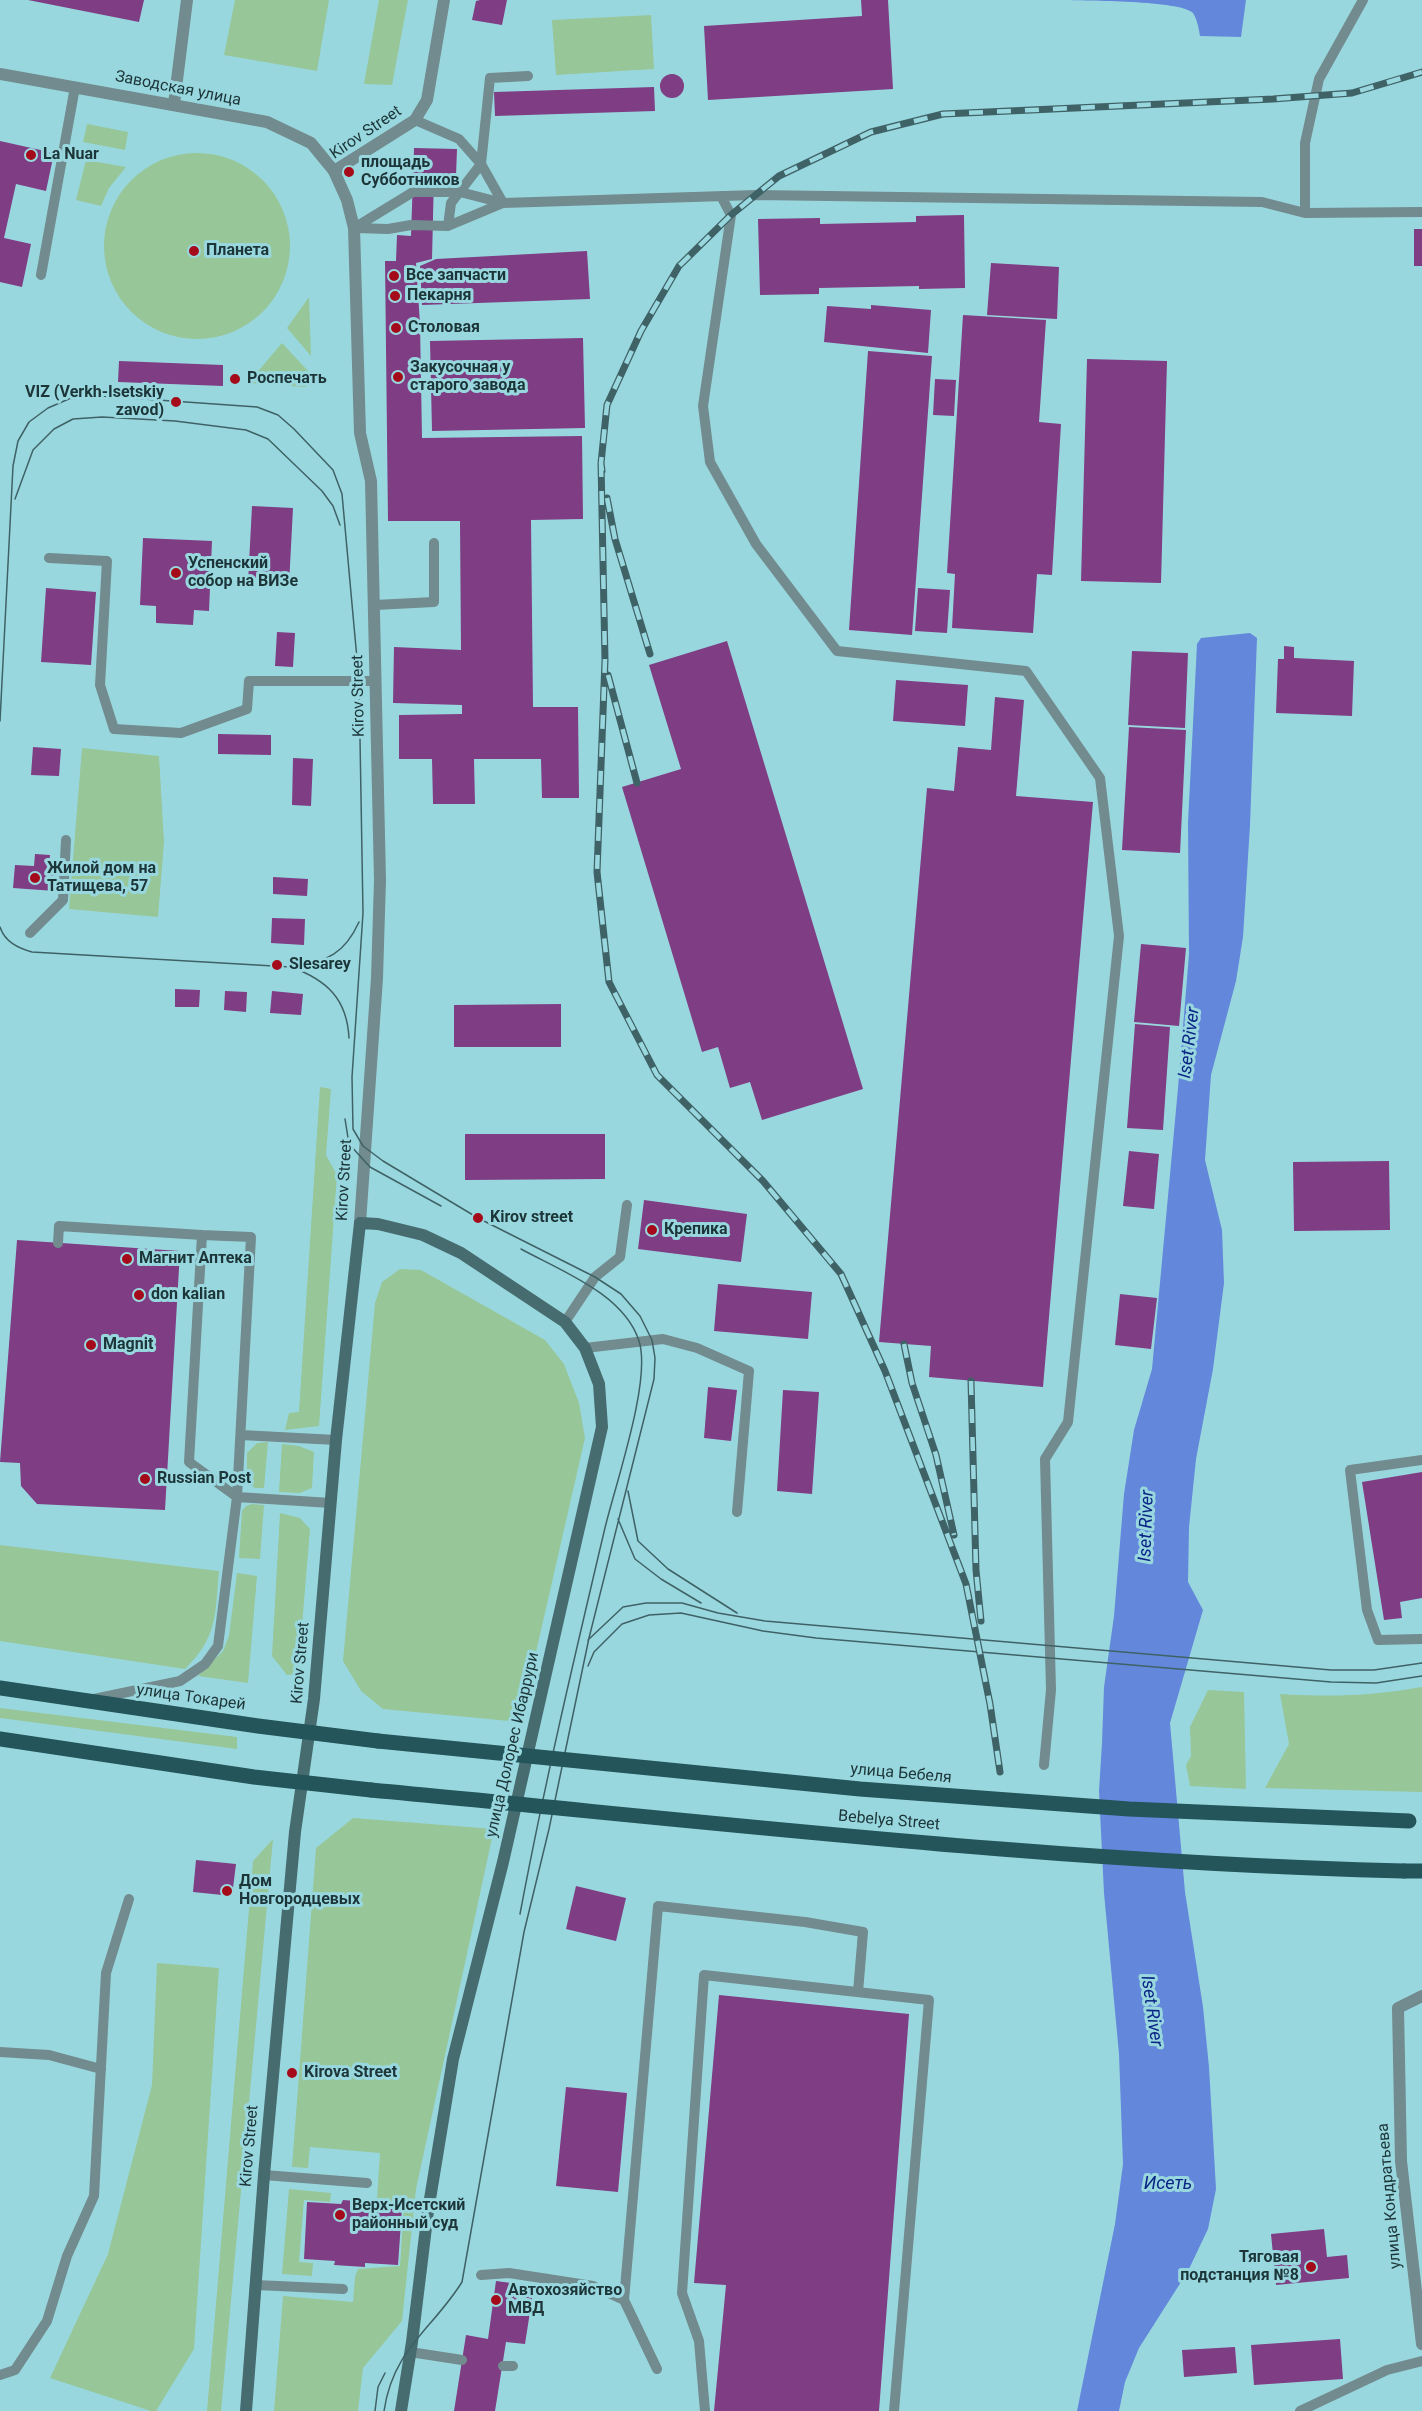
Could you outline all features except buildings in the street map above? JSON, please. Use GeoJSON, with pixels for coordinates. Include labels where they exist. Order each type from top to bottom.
{"type":"FeatureCollection","features":[{"type":"Feature","properties":{"kind":"main road","name":"улица Долорес Ибаррури"},"geometry":{"type":"LineString","coordinates":[[360,1223],[378,1224],[423,1235],[461,1253],[565,1322],[585,1348],[599,1384],[602,1427],[503,1862],[453,2059],[428,2211],[401,2411]]}},
{"type":"Feature","properties":{"kind":"main road","name":"Kirov Street"},"geometry":{"type":"LineString","coordinates":[[246,2411],[264,2175],[295,1832],[310,1733],[336,1440],[360,1223]]}},
{"type":"Feature","properties":{"kind":"main road","name":"улица Токарей"},"geometry":{"type":"LineString","coordinates":[[0,1688],[378,1741]]}},
{"type":"Feature","properties":{"kind":"main road"},"geometry":{"type":"LineString","coordinates":[[0,1739],[302,1782]]}},
{"type":"Feature","properties":{"kind":"main road","name":"улица Бебеля"},"geometry":{"type":"LineString","coordinates":[[378,1741],[860,1789],[1129,1809],[1416,1822]]}},
{"type":"Feature","properties":{"kind":"main road","name":"Bebelya Street"},"geometry":{"type":"LineString","coordinates":[[302,1782],[987,1848],[1302,1868],[1422,1871]]}},
{"type":"Feature","properties":{"kind":"street"},"geometry":{"type":"LineString","coordinates":[[174,104],[187,0]]}},
{"type":"Feature","properties":{"kind":"street","name":"Kirov Street"},"geometry":{"type":"LineString","coordinates":[[360,1223],[379,902],[375,606],[371,481],[360,433],[354,228],[347,200],[334,171],[415,120],[427,100],[444,0]]}},
{"type":"Feature","properties":{"kind":"street","name":"Заводская улица"},"geometry":{"type":"LineString","coordinates":[[0,74],[267,122],[311,143],[334,171]]}},
{"type":"Feature","properties":{"kind":"street","name":"улица Кондратьева"},"geometry":{"type":"LineString","coordinates":[[1422,1996],[1398,2008],[1401,2161],[1422,2344]]}},
{"type":"Feature","properties":{"kind":"lane"},"geometry":{"type":"LineString","coordinates":[[1305,213],[1305,143],[1319,79],[1363,0]]}},
{"type":"Feature","properties":{"kind":"lane"},"geometry":{"type":"LineString","coordinates":[[448,225],[451,203],[482,164],[490,78],[528,76]]}},
{"type":"Feature","properties":{"kind":"lane"},"geometry":{"type":"LineString","coordinates":[[41,275],[75,87]]}},
{"type":"Feature","properties":{"kind":"lane"},"geometry":{"type":"LineString","coordinates":[[415,120],[459,139],[482,164],[503,202]]}},
{"type":"Feature","properties":{"kind":"lane"},"geometry":{"type":"LineString","coordinates":[[354,228],[413,192],[460,192],[503,202],[721,196],[1262,202],[1305,213],[1422,213]]}},
{"type":"Feature","properties":{"kind":"lane"},"geometry":{"type":"LineString","coordinates":[[721,196],[731,215],[703,406],[710,462],[756,544],[837,651],[1026,671],[1100,778],[1119,936],[1068,1422],[1045,1460],[1051,1690],[1044,1765]]}},
{"type":"Feature","properties":{"kind":"lane"},"geometry":{"type":"LineString","coordinates":[[354,228],[388,229],[411,225],[448,225],[503,202]]}},
{"type":"Feature","properties":{"kind":"lane"},"geometry":{"type":"LineString","coordinates":[[375,606],[434,602],[434,543]]}},
{"type":"Feature","properties":{"kind":"lane"},"geometry":{"type":"LineString","coordinates":[[49,558],[107,561],[100,685],[114,729],[182,733],[247,709],[249,681],[375,681]]}},
{"type":"Feature","properties":{"kind":"lane"},"geometry":{"type":"LineString","coordinates":[[30,933],[63,900],[66,840]]}},
{"type":"Feature","properties":{"kind":"lane"},"geometry":{"type":"LineString","coordinates":[[565,1322],[595,1277],[620,1257],[627,1205]]}},
{"type":"Feature","properties":{"kind":"lane"},"geometry":{"type":"LineString","coordinates":[[58,1243],[59,1226],[251,1237],[237,1497],[218,1646],[205,1664],[180,1681],[86,1701]]}},
{"type":"Feature","properties":{"kind":"lane"},"geometry":{"type":"LineString","coordinates":[[202,1235],[189,1462],[237,1497],[331,1503]]}},
{"type":"Feature","properties":{"kind":"lane"},"geometry":{"type":"LineString","coordinates":[[585,1348],[663,1339],[697,1348],[749,1371],[737,1512]]}},
{"type":"Feature","properties":{"kind":"lane"},"geometry":{"type":"LineString","coordinates":[[241,1435],[336,1440]]}},
{"type":"Feature","properties":{"kind":"lane"},"geometry":{"type":"LineString","coordinates":[[1422,1460],[1350,1470],[1367,1610],[1378,1640],[1422,1639]]}},
{"type":"Feature","properties":{"kind":"lane"},"geometry":{"type":"LineString","coordinates":[[0,2375],[15,2370],[47,2321],[67,2256],[94,2196],[106,1973],[129,1899]]}},
{"type":"Feature","properties":{"kind":"lane"},"geometry":{"type":"LineString","coordinates":[[657,2369],[624,2300],[658,1906],[805,1922],[863,1932],[858,1992]]}},
{"type":"Feature","properties":{"kind":"lane"},"geometry":{"type":"LineString","coordinates":[[705,2411],[699,2341],[682,2294],[704,1975],[929,2000],[894,2411]]}},
{"type":"Feature","properties":{"kind":"lane"},"geometry":{"type":"LineString","coordinates":[[0,2052],[49,2055],[101,2069]]}},
{"type":"Feature","properties":{"kind":"lane"},"geometry":{"type":"LineString","coordinates":[[264,2175],[367,2183]]}},
{"type":"Feature","properties":{"kind":"lane"},"geometry":{"type":"LineString","coordinates":[[481,2275],[509,2273],[592,2286],[624,2300]]}},
{"type":"Feature","properties":{"kind":"lane"},"geometry":{"type":"LineString","coordinates":[[256,2285],[343,2289]]}},
{"type":"Feature","properties":{"kind":"lane"},"geometry":{"type":"LineString","coordinates":[[410,2352],[462,2360]]}},
{"type":"Feature","properties":{"kind":"lane"},"geometry":{"type":"LineString","coordinates":[[1300,2411],[1387,2370],[1422,2361]]}},
{"type":"Feature","properties":{"kind":"green space"},"geometry":{"type":"Polygon","coordinates":[[[235,0],[329,0],[317,71],[224,55],[235,0]]]}},
{"type":"Feature","properties":{"kind":"green space"},"geometry":{"type":"Polygon","coordinates":[[[379,0],[408,0],[392,85],[364,84],[379,0]]]}},
{"type":"Feature","properties":{"kind":"green space"},"geometry":{"type":"Polygon","coordinates":[[[651,15],[654,69],[556,75],[552,20],[651,15]]]}},
{"type":"Feature","properties":{"kind":"green space"},"geometry":{"type":"Polygon","coordinates":[[[87,124],[128,132],[125,150],[83,142],[87,124]]]}},
{"type":"Feature","properties":{"kind":"green space"},"geometry":{"type":"Polygon","coordinates":[[[197,153],[233,160],[263,180],[283,210],[290,246],[283,282],[263,312],[233,332],[197,339],[161,332],[131,312],[111,282],[104,246],[111,210],[131,180],[161,160],[197,153]]]}},
{"type":"Feature","properties":{"kind":"green space"},"geometry":{"type":"Polygon","coordinates":[[[86,160],[126,167],[109,188],[101,206],[76,200],[86,160]]]}},
{"type":"Feature","properties":{"kind":"green space"},"geometry":{"type":"Polygon","coordinates":[[[309,297],[311,356],[287,328],[309,297]]]}},
{"type":"Feature","properties":{"kind":"green space"},"geometry":{"type":"Polygon","coordinates":[[[282,343],[310,373],[306,387],[248,383],[282,343]]]}},
{"type":"Feature","properties":{"kind":"green space"},"geometry":{"type":"Polygon","coordinates":[[[82,748],[159,756],[164,842],[158,917],[69,909],[82,748]]]}},
{"type":"Feature","properties":{"kind":"green space"},"geometry":{"type":"Polygon","coordinates":[[[320,1087],[331,1089],[326,1155],[337,1175],[319,1426],[285,1430],[289,1413],[299,1412],[320,1087]]]}},
{"type":"Feature","properties":{"kind":"green space"},"geometry":{"type":"Polygon","coordinates":[[[400,1269],[421,1270],[545,1340],[564,1364],[579,1403],[585,1438],[520,1722],[383,1709],[361,1691],[343,1661],[375,1303],[382,1282],[400,1269]]]}},
{"type":"Feature","properties":{"kind":"green space"},"geometry":{"type":"Polygon","coordinates":[[[268,1442],[264,1488],[255,1488],[247,1482],[247,1453],[257,1443],[268,1442]]]}},
{"type":"Feature","properties":{"kind":"green space"},"geometry":{"type":"Polygon","coordinates":[[[282,1444],[299,1446],[314,1452],[312,1488],[300,1493],[279,1492],[282,1444]]]}},
{"type":"Feature","properties":{"kind":"green space"},"geometry":{"type":"Polygon","coordinates":[[[264,1505],[260,1559],[239,1558],[242,1511],[246,1506],[264,1505]]]}},
{"type":"Feature","properties":{"kind":"green space"},"geometry":{"type":"Polygon","coordinates":[[[280,1513],[300,1518],[310,1529],[298,1674],[287,1675],[272,1656],[280,1513]]]}},
{"type":"Feature","properties":{"kind":"green space"},"geometry":{"type":"Polygon","coordinates":[[[0,1545],[219,1571],[213,1624],[204,1646],[185,1669],[0,1641],[0,1545]]]}},
{"type":"Feature","properties":{"kind":"green space"},"geometry":{"type":"Polygon","coordinates":[[[237,1573],[257,1576],[248,1683],[198,1676],[223,1651],[229,1636],[237,1573]]]}},
{"type":"Feature","properties":{"kind":"green space"},"geometry":{"type":"Polygon","coordinates":[[[1422,1687],[1422,1792],[1265,1788],[1289,1744],[1280,1694],[1351,1695],[1422,1687]]]}},
{"type":"Feature","properties":{"kind":"green space"},"geometry":{"type":"Polygon","coordinates":[[[1208,1690],[1244,1692],[1246,1789],[1190,1786],[1186,1765],[1191,1756],[1190,1727],[1208,1690]]]}},
{"type":"Feature","properties":{"kind":"green space"},"geometry":{"type":"Polygon","coordinates":[[[0,1708],[237,1737],[237,1749],[0,1718],[0,1708]]]}},
{"type":"Feature","properties":{"kind":"green space"},"geometry":{"type":"Polygon","coordinates":[[[353,1818],[494,1829],[416,2189],[402,2321],[363,2368],[358,2411],[274,2411],[283,2296],[353,2302],[358,2269],[400,2266],[404,2205],[377,2198],[380,2153],[310,2147],[308,2168],[292,2167],[316,1848],[353,1818]]]}},
{"type":"Feature","properties":{"kind":"green space"},"geometry":{"type":"Polygon","coordinates":[[[273,1839],[221,2411],[207,2411],[253,1861],[273,1839]]]}},
{"type":"Feature","properties":{"kind":"green space"},"geometry":{"type":"Polygon","coordinates":[[[157,1963],[219,1968],[194,2349],[156,2411],[151,2411],[50,2378],[108,2254],[152,2085],[157,1963]]]}},
{"type":"Feature","properties":{"kind":"green space"},"geometry":{"type":"Polygon","coordinates":[[[289,2189],[331,2193],[330,2202],[304,2200],[299,2262],[313,2263],[312,2276],[282,2274],[289,2189]]]}},
{"type":"Feature","properties":{"kind":"water"},"geometry":{"type":"Polygon","coordinates":[[[1061,0],[1246,0],[1241,37],[1200,36],[1193,13],[1185,9],[1152,3],[1061,0]]]}},
{"type":"Feature","properties":{"kind":"water","name":"Исеть"},"geometry":{"type":"Polygon","coordinates":[[[1250,633],[1257,638],[1243,937],[1236,981],[1211,1075],[1205,1160],[1222,1230],[1224,1283],[1213,1369],[1196,1459],[1189,1527],[1188,1582],[1203,1610],[1170,1723],[1185,1892],[1203,2007],[1209,2067],[1216,2189],[1208,2229],[1188,2271],[1139,2348],[1125,2382],[1119,2411],[1077,2411],[1115,2224],[1123,2164],[1119,2054],[1104,1893],[1099,1791],[1104,1687],[1114,1616],[1124,1494],[1134,1430],[1152,1369],[1178,1088],[1189,954],[1188,823],[1197,644],[1201,638],[1250,633]]]}},
{"type":"Feature","properties":{"kind":"tram line"},"geometry":{"type":"LineString","coordinates":[[0,721],[13,466],[18,441],[29,422],[48,408],[71,398],[101,396],[257,407],[278,415],[294,429],[333,470],[342,494],[359,681],[363,913],[352,1077],[353,1129],[363,1146],[383,1161],[478,1218],[595,1277],[621,1294],[640,1316],[652,1340],[655,1358],[654,1379],[589,1638],[549,1829],[524,1932],[462,2282],[405,2356],[396,2371],[384,2411]]}},
{"type":"Feature","properties":{"kind":"tram line"},"geometry":{"type":"LineString","coordinates":[[15,499],[33,450],[54,429],[73,419],[102,417],[175,421],[246,430],[268,439],[322,491],[333,506],[340,525]]}},
{"type":"Feature","properties":{"kind":"tram line"},"geometry":{"type":"LineString","coordinates":[[294,966],[316,962],[334,954],[348,941],[359,922]]}},
{"type":"Feature","properties":{"kind":"tram line"},"geometry":{"type":"LineString","coordinates":[[0,927],[5,937],[13,944],[32,952],[291,967],[315,978],[333,993],[344,1012],[349,1038]]}},
{"type":"Feature","properties":{"kind":"tram line"},"geometry":{"type":"LineString","coordinates":[[345,1119],[349,1144],[370,1167],[441,1206]]}},
{"type":"Feature","properties":{"kind":"tram line"},"geometry":{"type":"LineString","coordinates":[[520,1914],[571,1675],[604,1532],[630,1435],[642,1359],[639,1341],[631,1324],[606,1297],[572,1275],[521,1249]]}},
{"type":"Feature","properties":{"kind":"tram line"},"geometry":{"type":"LineString","coordinates":[[628,1491],[638,1541],[668,1569],[737,1613]]}},
{"type":"Feature","properties":{"kind":"tram line"},"geometry":{"type":"LineString","coordinates":[[618,1519],[635,1559],[661,1579],[701,1603]]}},
{"type":"Feature","properties":{"kind":"tram line"},"geometry":{"type":"LineString","coordinates":[[588,1640],[623,1607],[646,1603],[682,1603],[718,1613],[765,1621],[1331,1670],[1374,1670],[1422,1663]]}},
{"type":"Feature","properties":{"kind":"tram line"},"geometry":{"type":"LineString","coordinates":[[588,1666],[594,1652],[622,1624],[649,1615],[681,1613],[763,1631],[816,1638],[1331,1682],[1376,1683],[1422,1676]]}},
{"type":"Feature","properties":{"kind":"tram line"},"geometry":{"type":"LineString","coordinates":[[375,2411],[378,2387],[385,2373]]}},
{"type":"Feature","properties":{"kind":"railway"},"geometry":{"type":"LineString","coordinates":[[602,471],[607,405],[641,331],[679,266],[731,215],[779,176],[871,132],[943,114],[1273,99],[1352,93],[1422,72]]}},
{"type":"Feature","properties":{"kind":"railway"},"geometry":{"type":"LineString","coordinates":[[601,463],[605,660],[597,872],[609,982],[657,1075],[763,1181],[841,1274],[885,1371],[966,1584],[990,1704],[1000,1772]]}},
{"type":"Feature","properties":{"kind":"railway"},"geometry":{"type":"LineString","coordinates":[[607,498],[615,539],[650,654]]}},
{"type":"Feature","properties":{"kind":"railway"},"geometry":{"type":"LineString","coordinates":[[608,675],[637,783]]}},
{"type":"Feature","properties":{"kind":"railway"},"geometry":{"type":"LineString","coordinates":[[904,1344],[912,1383],[936,1455],[954,1535]]}},
{"type":"Feature","properties":{"kind":"railway"},"geometry":{"type":"LineString","coordinates":[[971,1381],[976,1570],[981,1621]]}},
{"type":"Feature","properties":{"kind":"place","name":"La Nuar"},"geometry":{"type":"Point","coordinates":[31,155]}},
{"type":"Feature","properties":{"kind":"place","name":"площадь Субботников"},"geometry":{"type":"Point","coordinates":[349,172]}},
{"type":"Feature","properties":{"kind":"place","name":"Планета"},"geometry":{"type":"Point","coordinates":[194,251]}},
{"type":"Feature","properties":{"kind":"place","name":"Все запчасти"},"geometry":{"type":"Point","coordinates":[394,276]}},
{"type":"Feature","properties":{"kind":"place","name":"Пекарня"},"geometry":{"type":"Point","coordinates":[395,296]}},
{"type":"Feature","properties":{"kind":"place","name":"Столовая"},"geometry":{"type":"Point","coordinates":[396,328]}},
{"type":"Feature","properties":{"kind":"place","name":"Закусочная у старого завода"},"geometry":{"type":"Point","coordinates":[398,377]}},
{"type":"Feature","properties":{"kind":"place","name":"Роспечать"},"geometry":{"type":"Point","coordinates":[235,379]}},
{"type":"Feature","properties":{"kind":"place","name":"VIZ (Verkh-Isetskiy zavod)"},"geometry":{"type":"Point","coordinates":[176,402]}},
{"type":"Feature","properties":{"kind":"place","name":"Успенский собор на ВИЗе"},"geometry":{"type":"Point","coordinates":[176,573]}},
{"type":"Feature","properties":{"kind":"place","name":"Жилой дом на Татищева, 57"},"geometry":{"type":"Point","coordinates":[35,878]}},
{"type":"Feature","properties":{"kind":"place","name":"Slesarey"},"geometry":{"type":"Point","coordinates":[277,965]}},
{"type":"Feature","properties":{"kind":"place","name":"Kirov street"},"geometry":{"type":"Point","coordinates":[478,1218]}},
{"type":"Feature","properties":{"kind":"place","name":"Крепика"},"geometry":{"type":"Point","coordinates":[652,1230]}},
{"type":"Feature","properties":{"kind":"place","name":"Магнит Аптека"},"geometry":{"type":"Point","coordinates":[127,1259]}},
{"type":"Feature","properties":{"kind":"place","name":"don kalian"},"geometry":{"type":"Point","coordinates":[139,1295]}},
{"type":"Feature","properties":{"kind":"place","name":"Magnit"},"geometry":{"type":"Point","coordinates":[91,1345]}},
{"type":"Feature","properties":{"kind":"place","name":"Russian Post"},"geometry":{"type":"Point","coordinates":[145,1479]}},
{"type":"Feature","properties":{"kind":"place","name":"Дом Новгородцевых"},"geometry":{"type":"Point","coordinates":[227,1891]}},
{"type":"Feature","properties":{"kind":"place","name":"Kirova Street"},"geometry":{"type":"Point","coordinates":[292,2073]}},
{"type":"Feature","properties":{"kind":"place","name":"Верх-Исетский районный суд"},"geometry":{"type":"Point","coordinates":[340,2215]}},
{"type":"Feature","properties":{"kind":"place","name":"Тяговая подстанция №8"},"geometry":{"type":"Point","coordinates":[1311,2267]}},
{"type":"Feature","properties":{"kind":"place","name":"Автохозяйство МВД"},"geometry":{"type":"Point","coordinates":[496,2300]}},
{"type":"Feature","properties":{"kind":"water label","name":"Iset River"},"geometry":{"type":"Point","coordinates":[1190,1043]}},
{"type":"Feature","properties":{"kind":"water label","name":"Iset River"},"geometry":{"type":"Point","coordinates":[1147,1526]}},
{"type":"Feature","properties":{"kind":"water label","name":"Iset River"},"geometry":{"type":"Point","coordinates":[1151,2011]}}]}
